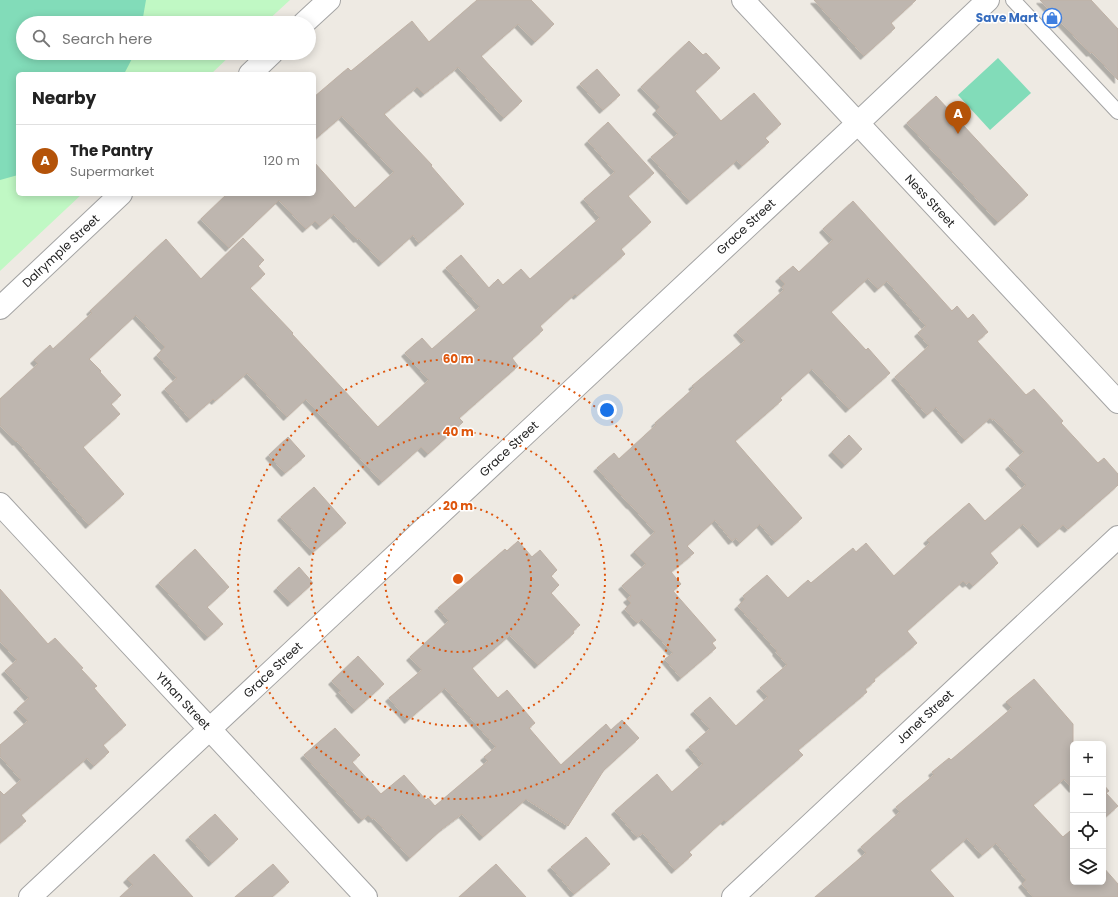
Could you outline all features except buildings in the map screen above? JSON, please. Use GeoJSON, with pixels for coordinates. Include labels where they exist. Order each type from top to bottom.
{"type":"FeatureCollection","features":[{"type":"Feature","properties":{"kind":"street"},"geometry":{"type":"LineString","coordinates":[[312,16],[329,0]]}},
{"type":"Feature","properties":{"kind":"street","name":"Ness Street"},"geometry":{"type":"LineString","coordinates":[[743,0],[1118,402]]}},
{"type":"Feature","properties":{"kind":"street","name":"Grace Street"},"geometry":{"type":"LineString","coordinates":[[30,897],[988,0]]}},
{"type":"Feature","properties":{"kind":"street"},"geometry":{"type":"LineString","coordinates":[[252,72],[265,60]]}},
{"type":"Feature","properties":{"kind":"street","name":"Dalrymple Street"},"geometry":{"type":"LineString","coordinates":[[0,308],[120,196]]}},
{"type":"Feature","properties":{"kind":"street","name":"Ythan Street"},"geometry":{"type":"LineString","coordinates":[[0,504],[366,897]]}},
{"type":"Feature","properties":{"kind":"street","name":"Janet Street"},"geometry":{"type":"LineString","coordinates":[[733,897],[1118,537]]}},
{"type":"Feature","properties":{"kind":"lane"},"geometry":{"type":"LineString","coordinates":[[1013,0],[1118,112]]}},
{"type":"Feature","properties":{"kind":"green space"},"geometry":{"type":"Polygon","coordinates":[[[0,0],[290,0],[273,16],[16,16],[16,60],[226,60],[213,72],[16,72],[16,196],[80,196],[0,271],[0,0]]]}},
{"type":"Feature","properties":{"kind":"green space"},"geometry":{"type":"Polygon","coordinates":[[[0,0],[146,0],[143,16],[16,16],[16,60],[131,60],[125,72],[16,72],[16,176],[0,180],[0,0]]]}},
{"type":"Feature","properties":{"kind":"green space"},"geometry":{"type":"Polygon","coordinates":[[[998,58],[1031,93],[990,130],[958,95],[998,58]]]}},
{"type":"Feature","properties":{"kind":"place","name":"Save Mart"},"geometry":{"type":"Point","coordinates":[1052,18]}},
{"type":"Feature","properties":{"kind":"place","name":"The Pantry"},"geometry":{"type":"Point","coordinates":[958,134]}}]}
